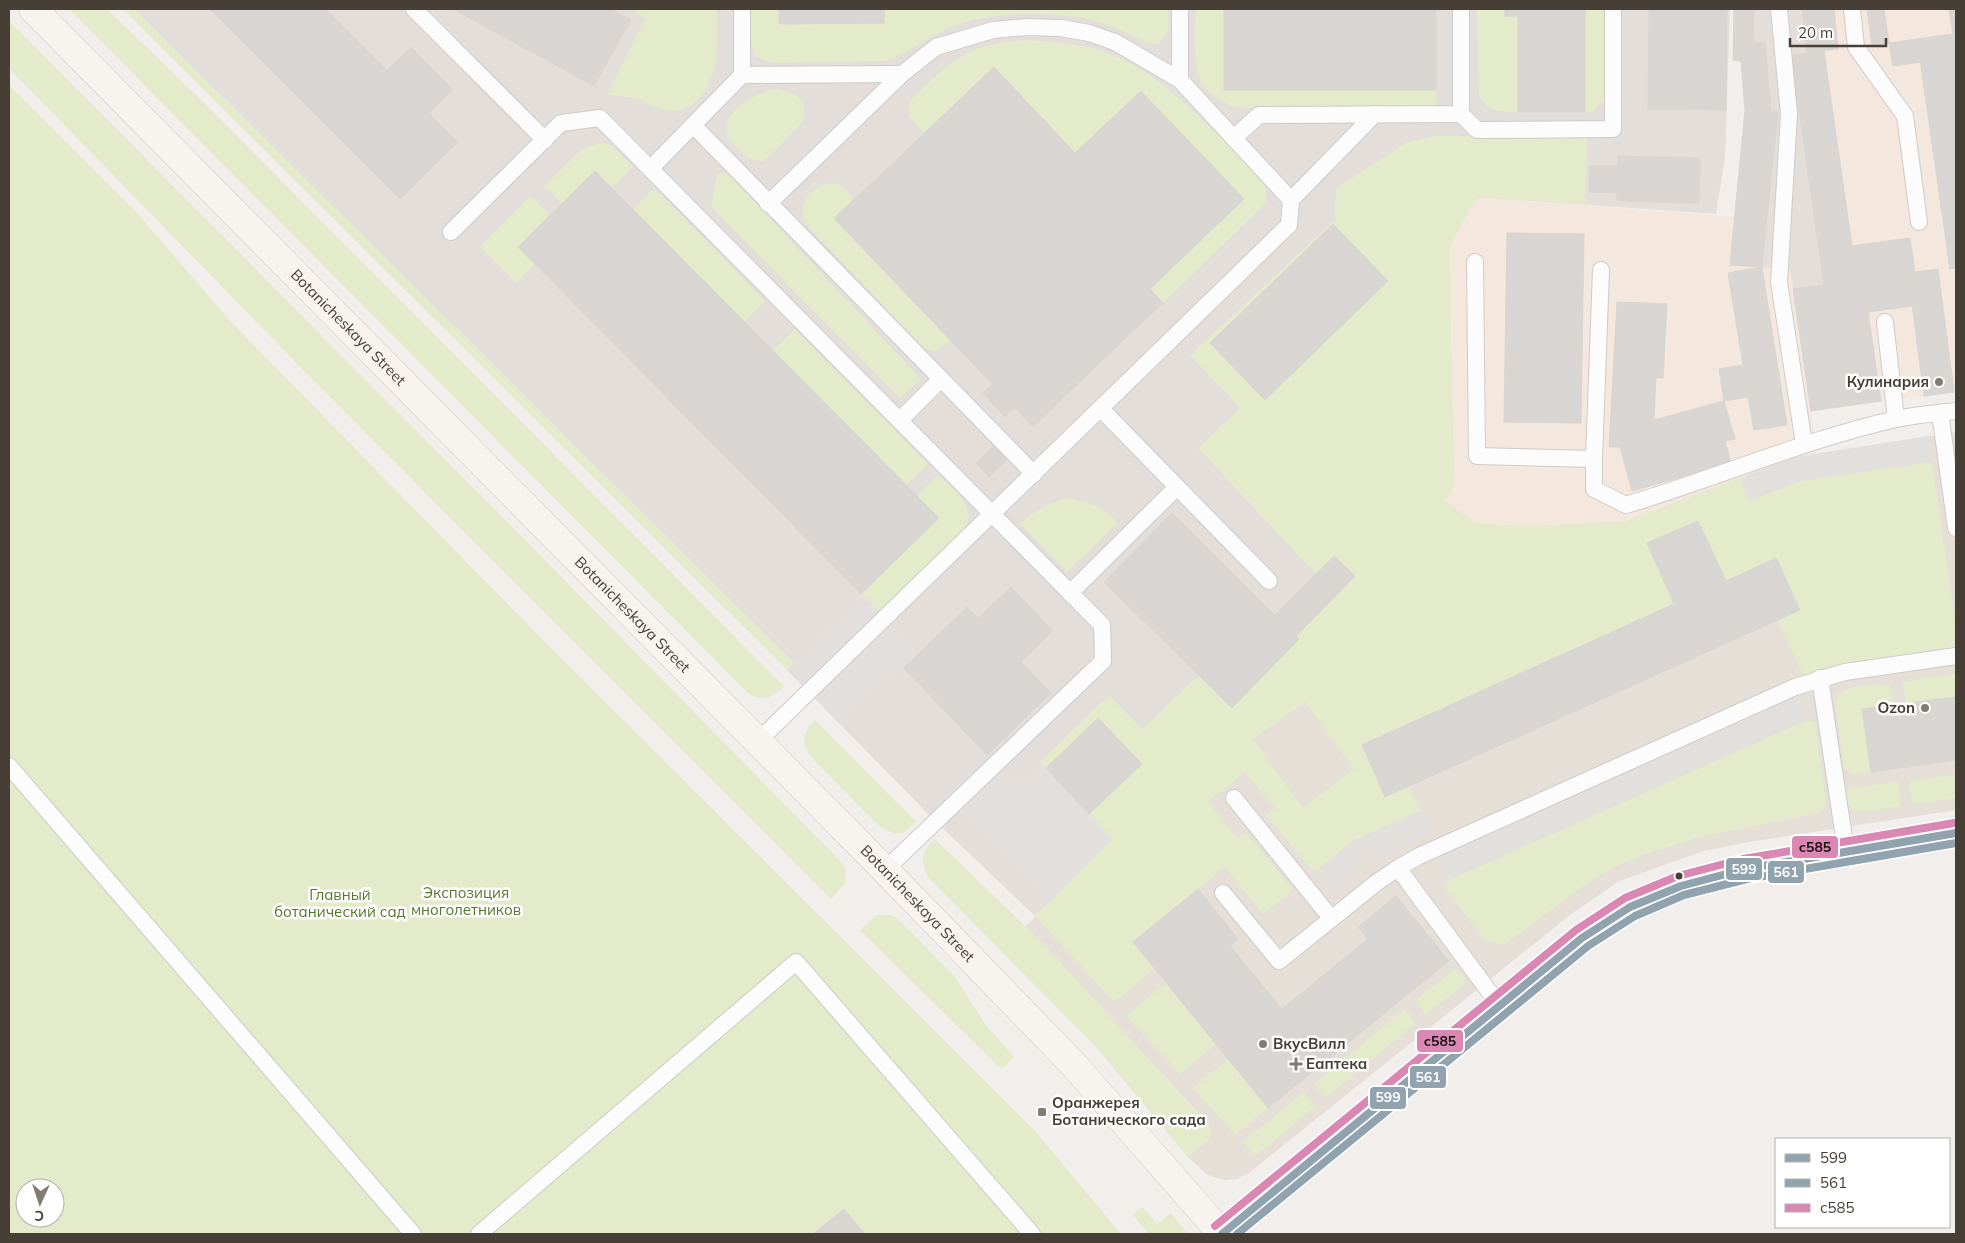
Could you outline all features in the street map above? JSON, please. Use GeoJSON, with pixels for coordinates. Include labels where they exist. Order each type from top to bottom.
{"type":"FeatureCollection","features":[{"type":"Feature","properties":{"kind":"main road","name":"Botanicheskaya Street"},"geometry":{"type":"LineString","coordinates":[[32,9],[886,870],[1075,1066],[1222,1234]]}},
{"type":"Feature","properties":{"kind":"street"},"geometry":{"type":"LineString","coordinates":[[1222,1234],[1582,938],[1630,907],[1681,886],[1745,868],[1956,833]]}},
{"type":"Feature","properties":{"kind":"lane"},"geometry":{"type":"LineString","coordinates":[[414,9],[545,140]]}},
{"type":"Feature","properties":{"kind":"lane"},"geometry":{"type":"LineString","coordinates":[[651,168],[742,75],[742,9]]}},
{"type":"Feature","properties":{"kind":"lane"},"geometry":{"type":"LineString","coordinates":[[1180,9],[1180,80]]}},
{"type":"Feature","properties":{"kind":"lane"},"geometry":{"type":"LineString","coordinates":[[1461,9],[1461,114]]}},
{"type":"Feature","properties":{"kind":"lane"},"geometry":{"type":"LineString","coordinates":[[1234,138],[1259,115],[1461,114],[1477,130],[1613,130],[1613,9]]}},
{"type":"Feature","properties":{"kind":"lane"},"geometry":{"type":"LineString","coordinates":[[1779,9],[1789,114],[1780,282],[1804,444]]}},
{"type":"Feature","properties":{"kind":"lane"},"geometry":{"type":"LineString","coordinates":[[1852,9],[1856,47],[1905,116],[1918,222]]}},
{"type":"Feature","properties":{"kind":"lane"},"geometry":{"type":"LineString","coordinates":[[768,204],[902,74],[936,47],[993,30],[1027,27],[1061,28],[1089,33],[1115,42],[1180,80],[1291,200]]}},
{"type":"Feature","properties":{"kind":"lane"},"geometry":{"type":"LineString","coordinates":[[742,75],[902,74]]}},
{"type":"Feature","properties":{"kind":"lane"},"geometry":{"type":"LineString","coordinates":[[759,740],[1289,226],[1291,200],[1375,114]]}},
{"type":"Feature","properties":{"kind":"lane"},"geometry":{"type":"LineString","coordinates":[[452,232],[561,123],[600,118],[1102,625],[1103,661],[886,870]]}},
{"type":"Feature","properties":{"kind":"lane"},"geometry":{"type":"LineString","coordinates":[[693,125],[768,204],[1034,474]]}},
{"type":"Feature","properties":{"kind":"lane"},"geometry":{"type":"LineString","coordinates":[[1475,262],[1477,456],[1594,459]]}},
{"type":"Feature","properties":{"kind":"lane"},"geometry":{"type":"LineString","coordinates":[[1601,270],[1594,489],[1626,505],[1685,487],[1804,444],[1896,419],[1948,412],[1956,528]]}},
{"type":"Feature","properties":{"kind":"lane"},"geometry":{"type":"LineString","coordinates":[[1884,322],[1896,419]]}},
{"type":"Feature","properties":{"kind":"lane"},"geometry":{"type":"LineString","coordinates":[[900,420],[941,379]]}},
{"type":"Feature","properties":{"kind":"lane"},"geometry":{"type":"LineString","coordinates":[[1101,409],[1269,581]]}},
{"type":"Feature","properties":{"kind":"lane"},"geometry":{"type":"LineString","coordinates":[[1070,593],[1177,488]]}},
{"type":"Feature","properties":{"kind":"lane"},"geometry":{"type":"LineString","coordinates":[[1223,893],[1279,961],[1331,918],[1398,868],[1419,856],[1794,687],[1820,678],[1956,656]]}},
{"type":"Feature","properties":{"kind":"lane"},"geometry":{"type":"LineString","coordinates":[[1820,678],[1846,851]]}},
{"type":"Feature","properties":{"kind":"lane"},"geometry":{"type":"LineString","coordinates":[[9,766],[413,1234]]}},
{"type":"Feature","properties":{"kind":"lane"},"geometry":{"type":"LineString","coordinates":[[1234,798],[1331,918]]}},
{"type":"Feature","properties":{"kind":"lane"},"geometry":{"type":"LineString","coordinates":[[1398,868],[1499,1005]]}},
{"type":"Feature","properties":{"kind":"lane"},"geometry":{"type":"LineString","coordinates":[[479,1234],[796,962],[1032,1234]]}},
{"type":"Feature","properties":{"kind":"shaded area"},"geometry":{"type":"Polygon","coordinates":[[[134,9],[1730,9],[1725,158],[1716,214],[1477,197],[1449,246],[1454,487],[1113,839],[1035,916],[936,822],[787,670],[794,663],[134,9]]]}},
{"type":"Feature","properties":{"kind":"shaded area"},"geometry":{"type":"Polygon","coordinates":[[[1734,9],[1834,9],[1838,49],[1824,51],[1852,245],[1865,244],[1870,279],[1793,289],[1790,270],[1730,265],[1745,110],[1741,61],[1733,60],[1734,9]]]}},
{"type":"Feature","properties":{"kind":"shaded area"},"geometry":{"type":"Polygon","coordinates":[[[1834,9],[1956,9],[1956,392],[1811,411],[1816,454],[1796,457],[1626,521],[1529,526],[1476,523],[1446,502],[1454,487],[1449,246],[1477,197],[1735,217],[1730,265],[1791,270],[1794,289],[1852,246],[1824,51],[1838,49],[1834,9]]]}},
{"type":"Feature","properties":{"kind":"shaded area"},"geometry":{"type":"Polygon","coordinates":[[[1956,432],[1956,810],[1743,843],[1704,851],[1619,881],[1570,915],[1249,1173],[1237,1179],[1224,1180],[1208,1175],[1188,1157],[1210,1138],[1209,1125],[1026,926],[1048,904],[1305,662],[1626,521],[1796,457],[1956,432]]]}},
{"type":"Feature","properties":{"kind":"shaded area"},"geometry":{"type":"Polygon","coordinates":[[[1929,436],[1933,465],[1929,462],[1801,481],[1749,501],[1740,478],[1796,457],[1929,436]]]}},
{"type":"Feature","properties":{"kind":"shaded area"},"geometry":{"type":"Polygon","coordinates":[[[861,594],[921,652],[843,727],[787,670],[861,594]]]}},
{"type":"Feature","properties":{"kind":"shaded area"},"geometry":{"type":"Polygon","coordinates":[[[1795,693],[1807,720],[1449,880],[1436,854],[1795,693]]]}},
{"type":"Feature","properties":{"kind":"shaded area"},"geometry":{"type":"Polygon","coordinates":[[[987,755],[1016,784],[1040,762],[1113,839],[1048,904],[944,796],[987,755]]]}},
{"type":"Feature","properties":{"kind":"shaded area"},"geometry":{"type":"Polygon","coordinates":[[[1421,811],[1431,833],[1367,862],[1330,892],[1314,873],[1352,841],[1421,811]]]}},
{"type":"Feature","properties":{"kind":"green space"},"geometry":{"type":"Polygon","coordinates":[[[69,9],[107,9],[201,100],[784,686],[776,694],[767,698],[757,697],[747,692],[69,9]]]}},
{"type":"Feature","properties":{"kind":"green space"},"geometry":{"type":"Polygon","coordinates":[[[123,9],[134,9],[794,663],[787,670],[123,9]]]}},
{"type":"Feature","properties":{"kind":"green space"},"geometry":{"type":"Polygon","coordinates":[[[630,9],[717,9],[717,48],[713,74],[701,96],[688,107],[669,111],[638,99],[607,95],[646,18],[630,9]]]}},
{"type":"Feature","properties":{"kind":"green space"},"geometry":{"type":"Polygon","coordinates":[[[750,9],[779,9],[779,24],[883,23],[884,9],[1168,9],[1169,24],[1165,37],[1157,44],[1149,43],[1114,27],[1092,20],[1060,15],[1009,15],[960,24],[885,61],[775,63],[756,57],[750,39],[750,9]]]}},
{"type":"Feature","properties":{"kind":"green space"},"geometry":{"type":"Polygon","coordinates":[[[1195,9],[1224,9],[1224,90],[1436,90],[1436,108],[1242,108],[1224,102],[1211,94],[1203,84],[1198,71],[1195,42],[1195,9]]]}},
{"type":"Feature","properties":{"kind":"green space"},"geometry":{"type":"Polygon","coordinates":[[[1477,9],[1505,9],[1505,16],[1518,16],[1518,112],[1496,110],[1487,106],[1479,97],[1477,9]]]}},
{"type":"Feature","properties":{"kind":"green space"},"geometry":{"type":"Polygon","coordinates":[[[1585,9],[1607,9],[1606,99],[1593,111],[1585,112],[1585,9]]]}},
{"type":"Feature","properties":{"kind":"green space"},"geometry":{"type":"Polygon","coordinates":[[[9,21],[527,542],[843,864],[846,871],[845,883],[831,899],[313,380],[9,68],[9,21]]]}},
{"type":"Feature","properties":{"kind":"green space"},"geometry":{"type":"Polygon","coordinates":[[[1027,40],[1090,47],[1125,61],[1153,77],[1242,158],[1266,187],[1266,201],[1262,207],[1163,303],[1150,289],[1141,92],[1075,153],[994,68],[924,133],[909,116],[909,103],[912,99],[951,63],[962,56],[989,45],[1027,40]]]}},
{"type":"Feature","properties":{"kind":"green space","name":"Главный ботанический сад"},"geometry":{"type":"Polygon","coordinates":[[[9,85],[137,213],[231,322],[533,630],[1035,1131],[1121,1234],[9,1234],[9,85]]]}},
{"type":"Feature","properties":{"kind":"green space"},"geometry":{"type":"Polygon","coordinates":[[[775,89],[798,97],[803,107],[804,120],[763,161],[748,158],[729,137],[727,127],[729,118],[743,103],[764,92],[775,89]]]}},
{"type":"Feature","properties":{"kind":"green space"},"geometry":{"type":"Polygon","coordinates":[[[1435,136],[1587,138],[1585,204],[1477,197],[1449,246],[1454,487],[1446,501],[1476,523],[1529,526],[1626,521],[1740,478],[1749,501],[1801,481],[1932,462],[1956,627],[1956,645],[1949,650],[1826,667],[1803,675],[1778,620],[1800,610],[1777,558],[1726,581],[1698,521],[1647,543],[1674,604],[1362,744],[1385,797],[1409,786],[1421,811],[1352,841],[1314,873],[1266,815],[1275,808],[1245,772],[1208,801],[1237,838],[1246,832],[1293,890],[1263,914],[1225,867],[1133,942],[1154,969],[1114,1002],[1035,916],[1113,839],[1089,814],[1142,764],[1098,718],[1046,768],[1040,762],[1109,695],[1142,729],[1199,675],[1232,707],[1299,639],[1296,636],[1355,577],[1334,556],[1316,574],[1198,448],[1240,408],[1190,355],[1335,220],[1336,188],[1408,142],[1435,136]],[[1305,702],[1253,739],[1303,808],[1354,769],[1305,702]]]}},
{"type":"Feature","properties":{"kind":"green space"},"geometry":{"type":"Polygon","coordinates":[[[599,143],[609,144],[633,167],[612,188],[595,171],[562,203],[544,186],[581,150],[599,143]]]}},
{"type":"Feature","properties":{"kind":"green space"},"geometry":{"type":"Polygon","coordinates":[[[726,172],[921,379],[900,398],[711,207],[717,174],[726,172]]]}},
{"type":"Feature","properties":{"kind":"green space"},"geometry":{"type":"Polygon","coordinates":[[[831,183],[838,184],[854,199],[834,219],[951,341],[935,352],[923,347],[806,224],[802,210],[807,198],[817,188],[831,183]]]}},
{"type":"Feature","properties":{"kind":"green space"},"geometry":{"type":"Polygon","coordinates":[[[654,188],[765,301],[744,322],[633,209],[654,188]]]}},
{"type":"Feature","properties":{"kind":"green space"},"geometry":{"type":"Polygon","coordinates":[[[531,196],[550,215],[518,247],[535,264],[516,283],[480,247],[531,196]]]}},
{"type":"Feature","properties":{"kind":"green space"},"geometry":{"type":"Polygon","coordinates":[[[795,329],[928,464],[906,485],[773,351],[795,329]]]}},
{"type":"Feature","properties":{"kind":"green space"},"geometry":{"type":"Polygon","coordinates":[[[938,475],[956,492],[965,504],[968,511],[967,527],[881,613],[861,594],[939,518],[917,496],[938,475]]]}},
{"type":"Feature","properties":{"kind":"green space"},"geometry":{"type":"Polygon","coordinates":[[[1069,498],[1095,506],[1107,513],[1118,523],[1067,572],[1020,524],[1042,508],[1069,498]]]}},
{"type":"Feature","properties":{"kind":"green space"},"geometry":{"type":"Polygon","coordinates":[[[1955,674],[1956,697],[1906,703],[1903,682],[1955,674]]]}},
{"type":"Feature","properties":{"kind":"green space"},"geometry":{"type":"Polygon","coordinates":[[[1890,684],[1893,705],[1862,709],[1871,772],[1851,774],[1844,768],[1835,699],[1839,694],[1852,688],[1890,684]]]}},
{"type":"Feature","properties":{"kind":"green space"},"geometry":{"type":"Polygon","coordinates":[[[815,720],[916,822],[903,833],[895,834],[880,827],[810,756],[804,741],[808,729],[815,720]]]}},
{"type":"Feature","properties":{"kind":"green space"},"geometry":{"type":"Polygon","coordinates":[[[1807,720],[1815,723],[1826,802],[1821,812],[1700,837],[1639,856],[1612,868],[1585,885],[1505,944],[1485,940],[1445,887],[1449,880],[1807,720]]]}},
{"type":"Feature","properties":{"kind":"green space"},"geometry":{"type":"Polygon","coordinates":[[[1956,775],[1956,798],[1912,804],[1909,781],[1956,775]]]}},
{"type":"Feature","properties":{"kind":"green space"},"geometry":{"type":"Polygon","coordinates":[[[1898,782],[1901,806],[1855,812],[1849,809],[1846,794],[1849,788],[1898,782]]]}},
{"type":"Feature","properties":{"kind":"green space"},"geometry":{"type":"Polygon","coordinates":[[[935,839],[1043,943],[1209,1126],[1210,1138],[1188,1157],[1095,1046],[929,878],[924,867],[923,857],[927,848],[935,839]]]}},
{"type":"Feature","properties":{"kind":"green space"},"geometry":{"type":"Polygon","coordinates":[[[877,915],[891,915],[897,918],[955,977],[985,1024],[1014,1057],[1001,1069],[860,930],[877,915]]]}},
{"type":"Feature","properties":{"kind":"green space"},"geometry":{"type":"Polygon","coordinates":[[[1456,968],[1467,982],[1426,1015],[1415,1001],[1456,968]]]}},
{"type":"Feature","properties":{"kind":"green space"},"geometry":{"type":"Polygon","coordinates":[[[1166,983],[1216,1044],[1180,1074],[1126,1016],[1166,983]]]}},
{"type":"Feature","properties":{"kind":"green space"},"geometry":{"type":"Polygon","coordinates":[[[1405,1009],[1416,1023],[1326,1098],[1314,1084],[1405,1009]]]}},
{"type":"Feature","properties":{"kind":"green space"},"geometry":{"type":"Polygon","coordinates":[[[1228,1059],[1268,1108],[1235,1135],[1193,1088],[1228,1059]]]}},
{"type":"Feature","properties":{"kind":"green space"},"geometry":{"type":"Polygon","coordinates":[[[1304,1092],[1316,1106],[1255,1156],[1243,1142],[1304,1092]]]}},
{"type":"Feature","properties":{"kind":"green space"},"geometry":{"type":"Polygon","coordinates":[[[1142,1207],[1157,1224],[1171,1213],[1188,1234],[1149,1234],[1133,1215],[1142,1207]]]}},
{"type":"Feature","properties":{"kind":"building"},"geometry":{"type":"Polygon","coordinates":[[[210,9],[326,9],[387,70],[411,47],[453,89],[429,113],[458,142],[400,199],[210,9]]]}},
{"type":"Feature","properties":{"kind":"building"},"geometry":{"type":"Polygon","coordinates":[[[453,9],[610,9],[631,20],[594,86],[453,9]]]}},
{"type":"Feature","properties":{"kind":"building"},"geometry":{"type":"Polygon","coordinates":[[[779,9],[884,9],[884,23],[779,24],[779,9]]]}},
{"type":"Feature","properties":{"kind":"building"},"geometry":{"type":"Polygon","coordinates":[[[1224,9],[1436,9],[1436,90],[1224,90],[1224,9]]]}},
{"type":"Feature","properties":{"kind":"building"},"geometry":{"type":"Polygon","coordinates":[[[1505,9],[1585,9],[1585,112],[1518,112],[1518,16],[1505,16],[1505,9]]]}},
{"type":"Feature","properties":{"kind":"building"},"geometry":{"type":"Polygon","coordinates":[[[1649,9],[1727,9],[1726,110],[1648,109],[1649,9]]]}},
{"type":"Feature","properties":{"kind":"building"},"geometry":{"type":"Polygon","coordinates":[[[1734,9],[1754,9],[1753,43],[1765,42],[1771,111],[1778,112],[1762,267],[1730,265],[1745,110],[1741,61],[1733,60],[1734,9]]]}},
{"type":"Feature","properties":{"kind":"building"},"geometry":{"type":"Polygon","coordinates":[[[1802,9],[1834,9],[1838,49],[1807,52],[1802,9]]]}},
{"type":"Feature","properties":{"kind":"building"},"geometry":{"type":"Polygon","coordinates":[[[1867,9],[1884,9],[1889,43],[1872,46],[1867,9]]]}},
{"type":"Feature","properties":{"kind":"building"},"geometry":{"type":"Polygon","coordinates":[[[1949,9],[1956,9],[1956,268],[1950,269],[1917,39],[1953,34],[1949,9]]]}},
{"type":"Feature","properties":{"kind":"building"},"geometry":{"type":"Polygon","coordinates":[[[1917,39],[1921,62],[1893,66],[1889,43],[1917,39]]]}},
{"type":"Feature","properties":{"kind":"building"},"geometry":{"type":"Polygon","coordinates":[[[1824,51],[1852,246],[1865,244],[1870,279],[1824,285],[1791,55],[1824,51]]]}},
{"type":"Feature","properties":{"kind":"building"},"geometry":{"type":"Polygon","coordinates":[[[994,67],[1075,153],[1141,91],[1244,199],[1150,289],[1163,303],[1096,366],[1058,325],[1047,335],[1002,288],[1009,282],[912,182],[892,201],[877,185],[898,166],[894,162],[994,67]]]}},
{"type":"Feature","properties":{"kind":"building"},"geometry":{"type":"Polygon","coordinates":[[[1618,156],[1700,158],[1699,203],[1617,201],[1617,193],[1589,192],[1590,166],[1617,166],[1618,156]]]}},
{"type":"Feature","properties":{"kind":"building"},"geometry":{"type":"Polygon","coordinates":[[[894,162],[898,166],[877,185],[892,201],[912,182],[1009,282],[1002,288],[1047,335],[1058,325],[1096,366],[1033,427],[1014,407],[1005,417],[983,393],[992,384],[834,218],[894,162]]]}},
{"type":"Feature","properties":{"kind":"building"},"geometry":{"type":"Polygon","coordinates":[[[595,171],[939,518],[861,594],[518,247],[595,171]]]}},
{"type":"Feature","properties":{"kind":"building"},"geometry":{"type":"Polygon","coordinates":[[[1333,224],[1388,281],[1265,400],[1210,343],[1333,224]]]}},
{"type":"Feature","properties":{"kind":"building"},"geometry":{"type":"Polygon","coordinates":[[[1507,233],[1584,234],[1581,423],[1504,422],[1507,233]]]}},
{"type":"Feature","properties":{"kind":"building"},"geometry":{"type":"Polygon","coordinates":[[[1910,238],[1915,272],[1870,279],[1865,244],[1910,238]]]}},
{"type":"Feature","properties":{"kind":"building"},"geometry":{"type":"Polygon","coordinates":[[[1762,267],[1787,425],[1754,430],[1748,397],[1724,401],[1719,369],[1743,365],[1728,273],[1762,267]]]}},
{"type":"Feature","properties":{"kind":"building"},"geometry":{"type":"Polygon","coordinates":[[[1938,269],[1954,392],[1924,396],[1908,273],[1938,269]]]}},
{"type":"Feature","properties":{"kind":"building"},"geometry":{"type":"Polygon","coordinates":[[[1908,273],[1912,306],[1868,312],[1881,401],[1845,406],[1828,284],[1908,273]]]}},
{"type":"Feature","properties":{"kind":"building"},"geometry":{"type":"Polygon","coordinates":[[[1828,284],[1845,406],[1811,411],[1793,289],[1828,284]]]}},
{"type":"Feature","properties":{"kind":"building"},"geometry":{"type":"Polygon","coordinates":[[[1617,302],[1667,304],[1663,378],[1656,378],[1654,420],[1724,401],[1735,439],[1725,441],[1731,463],[1632,491],[1620,447],[1609,447],[1617,302]]]}},
{"type":"Feature","properties":{"kind":"building"},"geometry":{"type":"Polygon","coordinates":[[[997,443],[1010,457],[989,477],[976,463],[997,443]]]}},
{"type":"Feature","properties":{"kind":"building"},"geometry":{"type":"Polygon","coordinates":[[[1172,513],[1275,615],[1334,556],[1355,576],[1296,636],[1299,639],[1232,708],[1104,582],[1172,513]]]}},
{"type":"Feature","properties":{"kind":"building"},"geometry":{"type":"Polygon","coordinates":[[[1698,521],[1726,581],[1776,558],[1800,610],[1385,797],[1362,745],[1674,604],[1647,543],[1698,521]]]}},
{"type":"Feature","properties":{"kind":"building"},"geometry":{"type":"Polygon","coordinates":[[[1011,587],[1053,631],[1021,662],[1051,693],[987,755],[904,668],[967,607],[978,618],[1011,587]]]}},
{"type":"Feature","properties":{"kind":"building"},"geometry":{"type":"Polygon","coordinates":[[[1956,697],[1956,760],[1871,772],[1862,709],[1956,697]]]}},
{"type":"Feature","properties":{"kind":"building"},"geometry":{"type":"Polygon","coordinates":[[[1098,718],[1142,764],[1089,814],[1046,768],[1098,718]]]}},
{"type":"Feature","properties":{"kind":"building"},"geometry":{"type":"Polygon","coordinates":[[[1198,889],[1238,939],[1230,946],[1282,1009],[1368,939],[1358,927],[1396,896],[1449,961],[1268,1108],[1133,942],[1198,889]]]}},
{"type":"Feature","properties":{"kind":"building"},"geometry":{"type":"Polygon","coordinates":[[[844,1209],[865,1234],[813,1234],[844,1209]]]}},
{"type":"Feature","properties":{"kind":"transit line","name":"с585"},"geometry":{"type":"LineString","coordinates":[[1215,1226],[1576,930],[1625,898],[1678,876],[1743,859],[1954,823]]}},
{"type":"Feature","properties":{"kind":"transit line","name":"599"},"geometry":{"type":"LineString","coordinates":[[1222,1234],[1582,938],[1630,907],[1681,886],[1745,869],[1956,833]]}},
{"type":"Feature","properties":{"kind":"transit line","name":"561"},"geometry":{"type":"LineString","coordinates":[[1237,1234],[1588,946],[1635,916],[1684,895],[1747,879],[1956,843]]}},
{"type":"Feature","properties":{"kind":"place","name":"Кулинария"},"geometry":{"type":"Point","coordinates":[1939,382]}},
{"type":"Feature","properties":{"kind":"place","name":"Ozon"},"geometry":{"type":"Point","coordinates":[1925,708]}},
{"type":"Feature","properties":{"kind":"place","name":"ВкусВилл"},"geometry":{"type":"Point","coordinates":[1263,1044]}},
{"type":"Feature","properties":{"kind":"place","name":"Еаптека"},"geometry":{"type":"Point","coordinates":[1296,1064]}},
{"type":"Feature","properties":{"kind":"place","name":"Оранжерея Ботанического сада"},"geometry":{"type":"Point","coordinates":[1042,1112]}},
{"type":"Feature","properties":{"kind":"park label","name":"Экспозиция многолетников"},"geometry":{"type":"Point","coordinates":[466,902]}}]}
